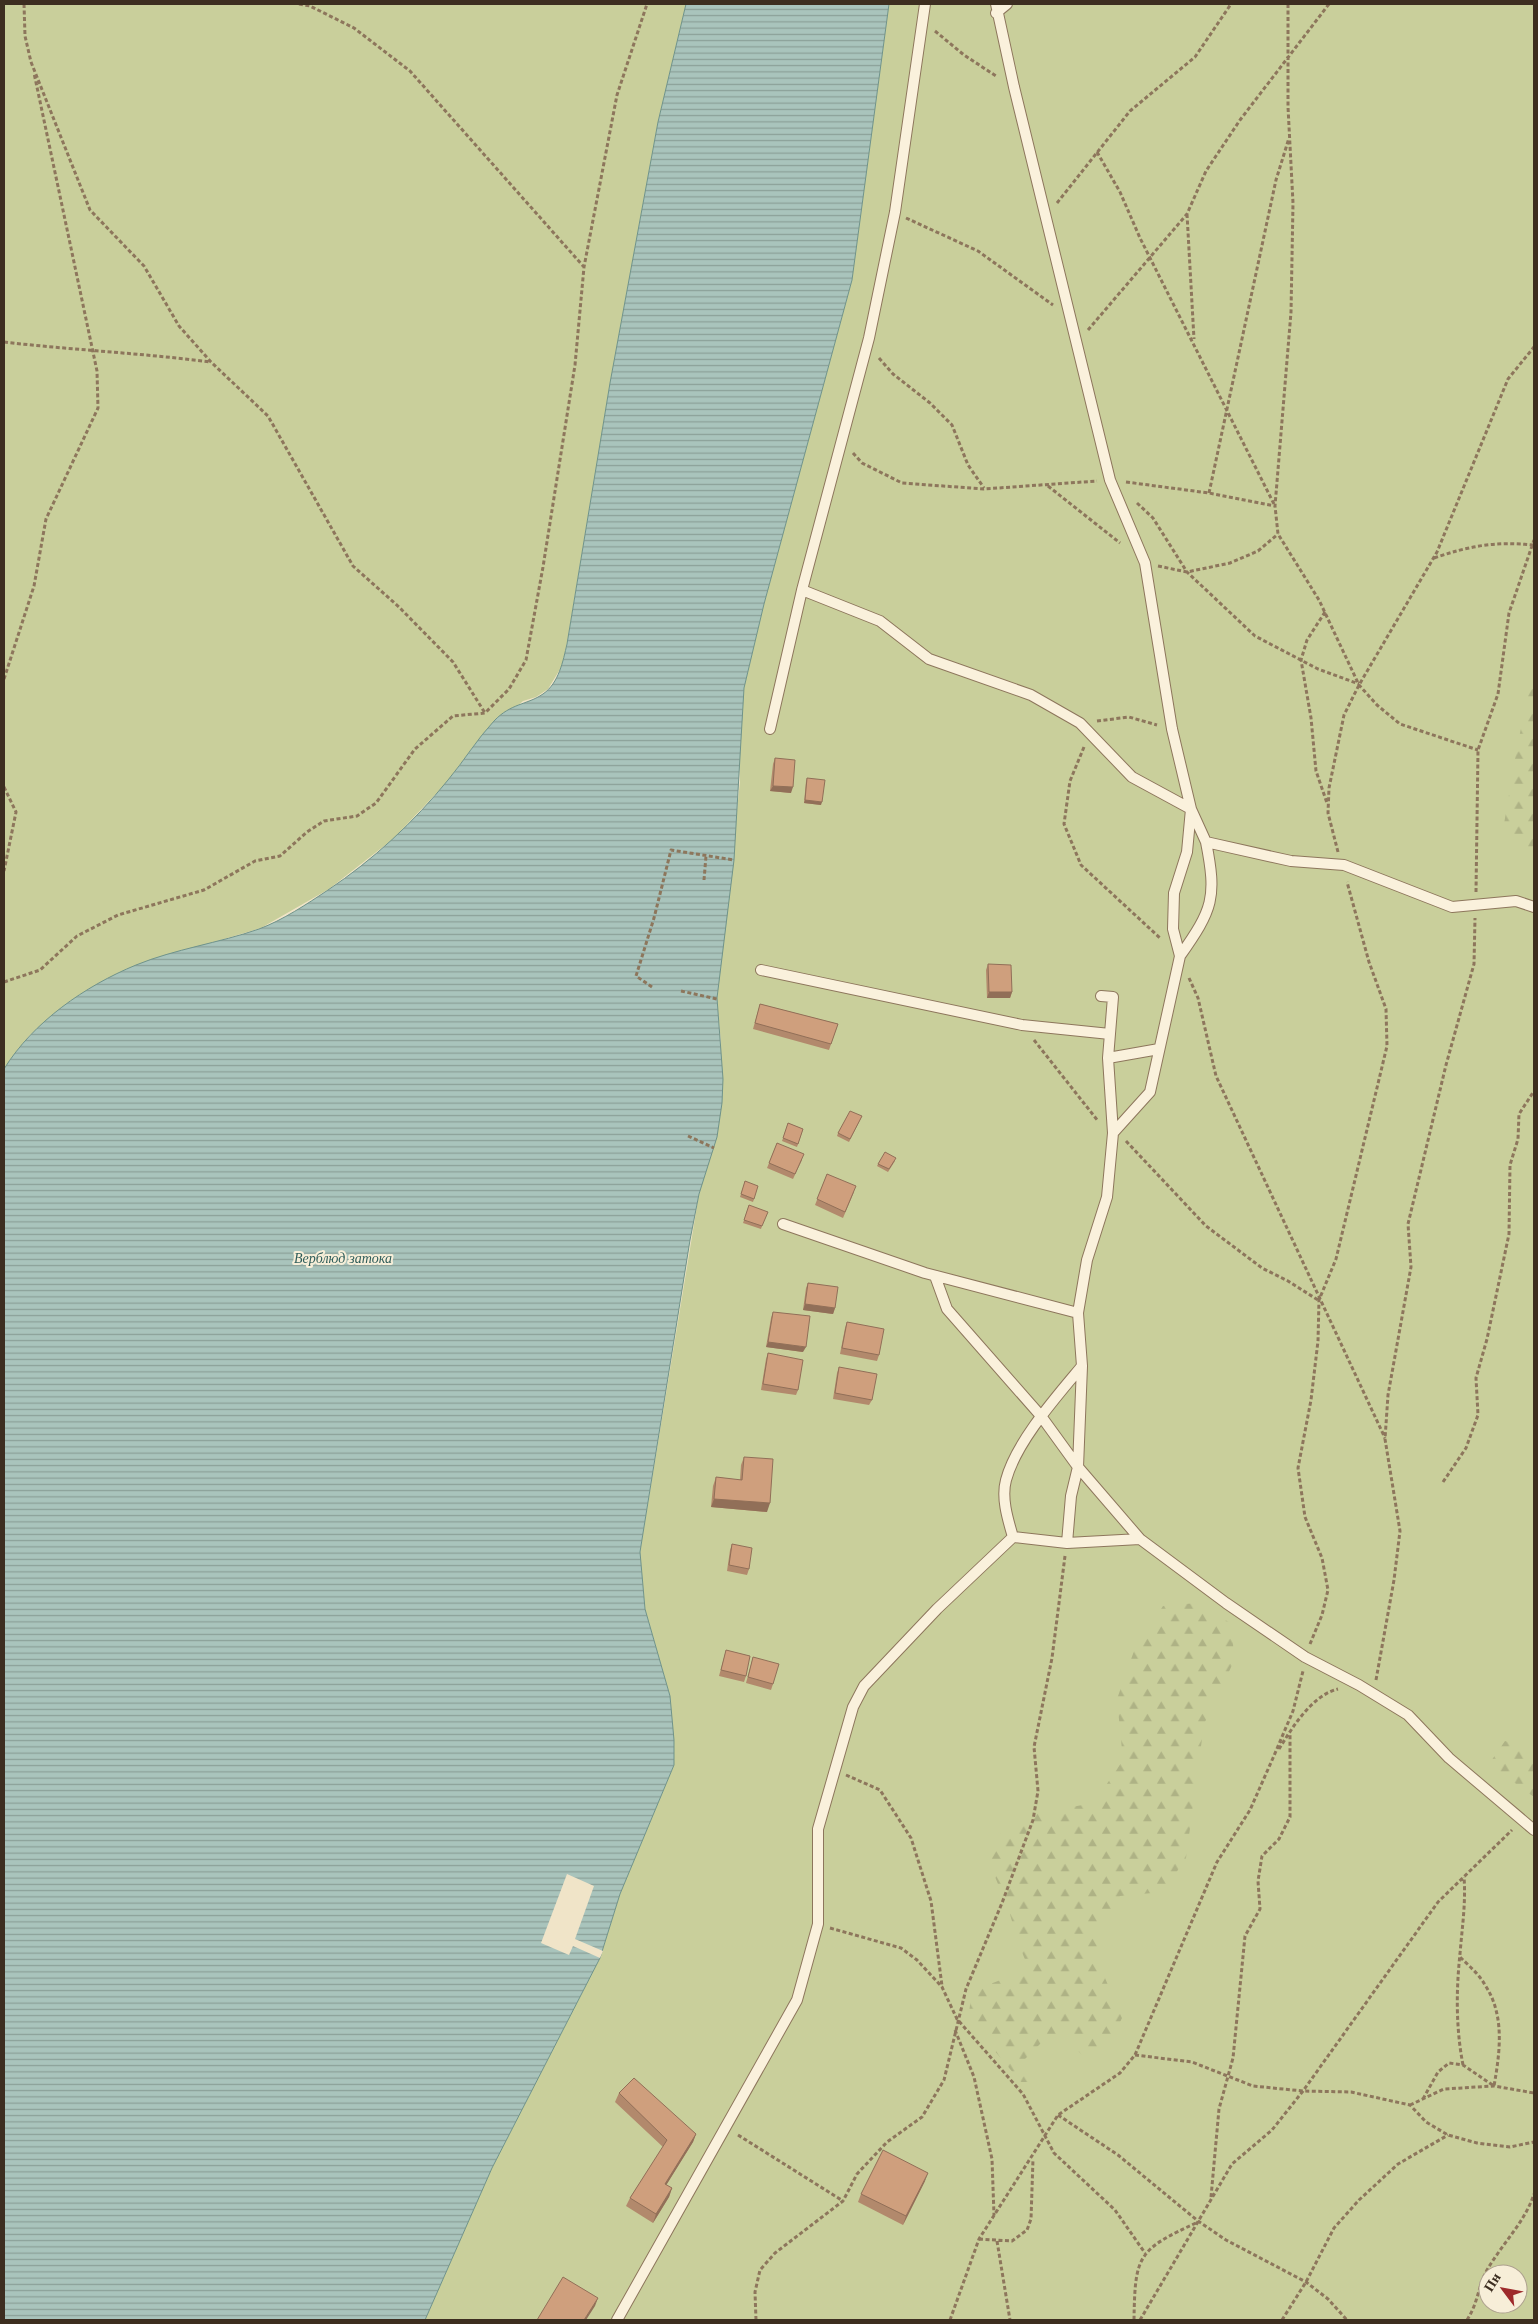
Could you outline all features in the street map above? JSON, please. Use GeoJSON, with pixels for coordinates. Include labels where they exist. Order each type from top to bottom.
{"type":"FeatureCollection","features":[{"type":"Feature","properties":{"kind":"lane"},"geometry":{"type":"LineString","coordinates":[[770,729],[802,590],[868,338],[895,212],[925,4]]}},
{"type":"Feature","properties":{"kind":"lane"},"geometry":{"type":"LineString","coordinates":[[1007,4],[996,8],[1014,87],[1110,480],[1145,563],[1172,729],[1191,809],[1206,842],[1212,876],[1212,902],[1196,933],[1180,956],[1150,1092],[1113,1133]]}},
{"type":"Feature","properties":{"kind":"lane"},"geometry":{"type":"LineString","coordinates":[[802,590],[880,621],[929,659],[1031,695],[1080,723],[1132,777],[1191,809]]}},
{"type":"Feature","properties":{"kind":"lane"},"geometry":{"type":"LineString","coordinates":[[1180,956],[1173,929],[1174,893],[1187,852],[1191,809]]}},
{"type":"Feature","properties":{"kind":"lane"},"geometry":{"type":"LineString","coordinates":[[1206,842],[1291,861],[1344,865],[1452,907],[1516,901],[1534,907]]}},
{"type":"Feature","properties":{"kind":"lane"},"geometry":{"type":"LineString","coordinates":[[761,970],[1022,1024],[1110,1034]]}},
{"type":"Feature","properties":{"kind":"lane"},"geometry":{"type":"LineString","coordinates":[[1067,1542],[1071,1496],[1078,1468],[1082,1366],[1078,1313],[1087,1260],[1107,1197],[1113,1133],[1108,1058],[1113,997],[1101,996]]}},
{"type":"Feature","properties":{"kind":"lane"},"geometry":{"type":"LineString","coordinates":[[1108,1058],[1159,1050]]}},
{"type":"Feature","properties":{"kind":"lane"},"geometry":{"type":"LineString","coordinates":[[784,1224],[935,1276],[1078,1313]]}},
{"type":"Feature","properties":{"kind":"lane"},"geometry":{"type":"LineString","coordinates":[[935,1276],[947,1309],[1041,1416],[1078,1468],[1140,1539],[1226,1603],[1305,1657],[1373,1693],[1408,1716],[1449,1758],[1534,1830]]}},
{"type":"Feature","properties":{"kind":"lane"},"geometry":{"type":"LineString","coordinates":[[1014,1537],[1006,1516],[1005,1481],[1022,1445],[1041,1416],[1082,1366]]}},
{"type":"Feature","properties":{"kind":"lane"},"geometry":{"type":"LineString","coordinates":[[617,2320],[796,2000],[818,1924],[818,1829],[853,1707],[864,1686],[937,1609],[1014,1537],[1067,1542],[1140,1539]]}},
{"type":"Feature","properties":{"kind":"path"},"geometry":{"type":"LineString","coordinates":[[4,678],[34,586],[46,519],[98,408],[97,371],[25,36],[24,4]]}},
{"type":"Feature","properties":{"kind":"path"},"geometry":{"type":"LineString","coordinates":[[299,4],[310,6],[354,28],[410,71],[584,267]]}},
{"type":"Feature","properties":{"kind":"path"},"geometry":{"type":"LineString","coordinates":[[4,982],[40,970],[77,936],[118,915],[204,890],[255,860],[280,856],[307,832],[324,821],[358,816],[376,803],[415,749],[453,716],[485,713],[509,689],[526,660],[575,365],[584,267],[617,94],[647,4]]}},
{"type":"Feature","properties":{"kind":"path"},"geometry":{"type":"LineString","coordinates":[[1046,217],[1130,111],[1195,57],[1231,4]]}},
{"type":"Feature","properties":{"kind":"path"},"geometry":{"type":"LineString","coordinates":[[1288,4],[1293,203],[1292,312],[1275,506],[1278,534],[1325,612],[1360,684],[1377,705],[1400,724],[1478,750]]}},
{"type":"Feature","properties":{"kind":"path"},"geometry":{"type":"LineString","coordinates":[[1076,344],[1187,214],[1206,171],[1240,120],[1329,4]]}},
{"type":"Feature","properties":{"kind":"path"},"geometry":{"type":"LineString","coordinates":[[922,21],[964,55],[1014,87]]}},
{"type":"Feature","properties":{"kind":"path"},"geometry":{"type":"LineString","coordinates":[[31,62],[90,210],[144,266],[179,326],[211,362],[268,416],[353,566],[399,607],[453,662],[485,713]]}},
{"type":"Feature","properties":{"kind":"path"},"geometry":{"type":"LineString","coordinates":[[1209,493],[1276,180],[1290,135]]}},
{"type":"Feature","properties":{"kind":"path"},"geometry":{"type":"LineString","coordinates":[[1097,152],[1120,192],[1151,258],[1195,342],[1256,471],[1275,506]]}},
{"type":"Feature","properties":{"kind":"path"},"geometry":{"type":"LineString","coordinates":[[895,212],[978,251],[1070,317]]}},
{"type":"Feature","properties":{"kind":"path"},"geometry":{"type":"LineString","coordinates":[[1187,214],[1195,342]]}},
{"type":"Feature","properties":{"kind":"path"},"geometry":{"type":"LineString","coordinates":[[868,338],[880,359],[892,374],[930,403],[952,425],[968,465],[984,489]]}},
{"type":"Feature","properties":{"kind":"path"},"geometry":{"type":"LineString","coordinates":[[4,342],[92,351],[157,355],[211,362]]}},
{"type":"Feature","properties":{"kind":"path"},"geometry":{"type":"LineString","coordinates":[[950,2320],[979,2239],[1033,2158],[1058,2115],[1120,2073],[1135,2055],[1217,1862],[1250,1810],[1293,1711],[1305,1657],[1322,1615],[1328,1590],[1322,1558],[1305,1517],[1298,1468],[1312,1390],[1318,1341],[1318,1300],[1336,1259],[1386,1046],[1386,1009],[1369,962],[1344,865],[1336,847],[1329,806],[1329,788],[1344,715],[1360,684],[1434,558],[1508,379],[1534,348]]}},
{"type":"Feature","properties":{"kind":"path"},"geometry":{"type":"LineString","coordinates":[[841,439],[862,463],[902,483],[984,489],[1048,486],[1110,480],[1209,493],[1275,506]]}},
{"type":"Feature","properties":{"kind":"path"},"geometry":{"type":"LineString","coordinates":[[1048,486],[1124,546]]}},
{"type":"Feature","properties":{"kind":"path"},"geometry":{"type":"LineString","coordinates":[[1132,499],[1153,518],[1187,572],[1255,636],[1301,660],[1360,684]]}},
{"type":"Feature","properties":{"kind":"path"},"geometry":{"type":"LineString","coordinates":[[1145,563],[1187,572],[1230,563],[1258,551],[1278,534]]}},
{"type":"Feature","properties":{"kind":"path"},"geometry":{"type":"LineString","coordinates":[[1373,1693],[1394,1580],[1400,1530],[1385,1438],[1388,1395],[1411,1267],[1408,1224],[1446,1065],[1474,964],[1478,750],[1498,694],[1509,613],[1534,545],[1534,540]]}},
{"type":"Feature","properties":{"kind":"path"},"geometry":{"type":"LineString","coordinates":[[1434,558],[1463,548],[1498,542],[1534,545]]}},
{"type":"Feature","properties":{"kind":"path"},"geometry":{"type":"LineString","coordinates":[[1325,612],[1307,640],[1301,660],[1311,718],[1316,771],[1329,806]]}},
{"type":"Feature","properties":{"kind":"path"},"geometry":{"type":"LineString","coordinates":[[1080,723],[1129,716],[1172,729]]}},
{"type":"Feature","properties":{"kind":"path"},"geometry":{"type":"LineString","coordinates":[[1090,733],[1070,781],[1064,824],[1081,865],[1180,956],[1198,998],[1216,1076],[1318,1300],[1385,1438]]}},
{"type":"Feature","properties":{"kind":"path"},"geometry":{"type":"LineString","coordinates":[[4,787],[16,812],[4,871]]}},
{"type":"Feature","properties":{"kind":"path"},"geometry":{"type":"LineString","coordinates":[[652,987],[636,976],[654,918],[671,850],[734,860]]}},
{"type":"Feature","properties":{"kind":"path"},"geometry":{"type":"LineString","coordinates":[[704,880],[706,856]]}},
{"type":"Feature","properties":{"kind":"path"},"geometry":{"type":"LineString","coordinates":[[682,991],[717,998]]}},
{"type":"Feature","properties":{"kind":"path"},"geometry":{"type":"LineString","coordinates":[[1022,1024],[1095,1119],[1131,1145],[1206,1226],[1262,1268],[1288,1281],[1318,1300]]}},
{"type":"Feature","properties":{"kind":"path"},"geometry":{"type":"LineString","coordinates":[[1443,1482],[1466,1448],[1478,1415],[1476,1378],[1487,1338],[1510,1234],[1510,1165],[1518,1140],[1519,1114],[1534,1091]]}},
{"type":"Feature","properties":{"kind":"path"},"geometry":{"type":"LineString","coordinates":[[688,1136],[714,1148]]}},
{"type":"Feature","properties":{"kind":"path"},"geometry":{"type":"LineString","coordinates":[[756,2320],[755,2292],[760,2270],[775,2253],[843,2201],[857,2174],[887,2142],[922,2118],[944,2080],[957,2019],[966,1989],[1033,1820],[1038,1791],[1034,1747],[1052,1658],[1067,1542]]}},
{"type":"Feature","properties":{"kind":"path"},"geometry":{"type":"LineString","coordinates":[[1273,1758],[1290,1732],[1316,1702],[1330,1691],[1359,1685]]}},
{"type":"Feature","properties":{"kind":"path"},"geometry":{"type":"LineString","coordinates":[[1210,2200],[1219,2109],[1230,2077],[1245,1936],[1260,1909],[1258,1881],[1262,1856],[1279,1838],[1290,1817],[1290,1732]]}},
{"type":"Feature","properties":{"kind":"path"},"geometry":{"type":"LineString","coordinates":[[835,1770],[880,1790],[911,1838],[931,1902],[942,1987],[957,2019],[1023,2094],[1054,2153],[1115,2210],[1145,2253]]}},
{"type":"Feature","properties":{"kind":"path"},"geometry":{"type":"LineString","coordinates":[[1140,2320],[1232,2164],[1272,2130],[1303,2091],[1438,1902],[1522,1820]]}},
{"type":"Feature","properties":{"kind":"path"},"geometry":{"type":"LineString","coordinates":[[1463,2065],[1457,2027],[1459,1956],[1466,1899],[1464,1876]]}},
{"type":"Feature","properties":{"kind":"path"},"geometry":{"type":"LineString","coordinates":[[818,1924],[901,1948],[942,1987]]}},
{"type":"Feature","properties":{"kind":"path"},"geometry":{"type":"LineString","coordinates":[[1459,1956],[1485,1984],[1496,2006],[1500,2047],[1494,2086]]}},
{"type":"Feature","properties":{"kind":"path"},"geometry":{"type":"LineString","coordinates":[[955,2029],[974,2077],[992,2158],[994,2216]]}},
{"type":"Feature","properties":{"kind":"path"},"geometry":{"type":"LineString","coordinates":[[1135,2055],[1192,2062],[1253,2086],[1303,2091],[1350,2092],[1410,2105],[1426,2122],[1448,2135],[1477,2143],[1510,2147],[1534,2142]]}},
{"type":"Feature","properties":{"kind":"path"},"geometry":{"type":"LineString","coordinates":[[1423,2099],[1438,2072],[1449,2064],[1463,2065],[1494,2086]]}},
{"type":"Feature","properties":{"kind":"path"},"geometry":{"type":"LineString","coordinates":[[1410,2105],[1444,2089],[1494,2086],[1534,2093]]}},
{"type":"Feature","properties":{"kind":"path"},"geometry":{"type":"LineString","coordinates":[[1058,2115],[1118,2155],[1198,2222],[1226,2240],[1306,2282],[1328,2298],[1347,2320]]}},
{"type":"Feature","properties":{"kind":"path"},"geometry":{"type":"LineString","coordinates":[[726,2127],[843,2201]]}},
{"type":"Feature","properties":{"kind":"path"},"geometry":{"type":"LineString","coordinates":[[1282,2320],[1306,2282],[1334,2228],[1359,2200],[1398,2164],[1448,2135]]}},
{"type":"Feature","properties":{"kind":"path"},"geometry":{"type":"LineString","coordinates":[[979,2239],[1012,2242],[1027,2230],[1031,2211],[1033,2158]]}},
{"type":"Feature","properties":{"kind":"path"},"geometry":{"type":"LineString","coordinates":[[1467,2320],[1476,2306],[1487,2271],[1530,2207],[1534,2194]]}},
{"type":"Feature","properties":{"kind":"path"},"geometry":{"type":"LineString","coordinates":[[1134,2320],[1135,2273],[1145,2253],[1162,2238],[1198,2222]]}},
{"type":"Feature","properties":{"kind":"path"},"geometry":{"type":"LineString","coordinates":[[997,2241],[1010,2320]]}},
{"type":"Feature","properties":{"kind":"green space"},"geometry":{"type":"Polygon","coordinates":[[[4,4],[686,4],[658,122],[610,383],[567,643],[562,666],[548,689],[536,697],[523,701],[475,744],[448,781],[393,839],[329,889],[261,928],[137,965],[99,983],[70,1001],[29,1036],[4,1069],[4,4]]]}},
{"type":"Feature","properties":{"kind":"green space"},"geometry":{"type":"Polygon","coordinates":[[[889,4],[1534,4],[1534,2320],[425,2320],[492,2168],[600,1958],[620,1894],[674,1765],[670,1696],[645,1609],[640,1552],[699,1194],[721,1043],[717,999],[740,782],[739,750],[744,688],[764,604],[852,280],[889,4]]]}},
{"type":"Feature","properties":{"kind":"green space"},"geometry":{"type":"Polygon","coordinates":[[[1534,668],[1534,859],[1503,830],[1517,747],[1534,668]]]}},
{"type":"Feature","properties":{"kind":"green space"},"geometry":{"type":"Polygon","coordinates":[[[1197,1603],[1232,1624],[1234,1661],[1204,1724],[1186,1858],[1163,1892],[1120,1896],[1097,1933],[1105,1978],[1122,2018],[1108,2047],[1082,2055],[1064,2037],[1045,2039],[1024,2060],[1034,2075],[1028,2082],[1021,2082],[983,2037],[969,2013],[971,1997],[985,1986],[1029,1969],[1019,1945],[1009,1911],[989,1862],[1002,1831],[1026,1815],[1094,1803],[1123,1760],[1117,1699],[1134,1651],[1163,1606],[1197,1603]]]}},
{"type":"Feature","properties":{"kind":"green space"},"geometry":{"type":"Polygon","coordinates":[[[1505,1741],[1534,1749],[1534,1797],[1489,1764],[1505,1741]]]}},
{"type":"Feature","properties":{"kind":"water","name":"Верблюд затока"},"geometry":{"type":"Polygon","coordinates":[[[686,4],[889,4],[852,280],[764,604],[744,688],[734,860],[717,998],[723,1079],[722,1103],[717,1137],[699,1194],[690,1240],[640,1552],[645,1609],[670,1696],[674,1765],[620,1894],[600,1958],[492,2168],[425,2320],[4,2320],[4,1069],[16,1052],[45,1021],[79,995],[98,984],[151,959],[259,929],[303,906],[345,878],[392,840],[421,811],[500,715],[513,707],[537,698],[557,678],[567,644],[610,383],[658,122],[686,4]]]}},
{"type":"Feature","properties":{"kind":"pier"},"geometry":{"type":"Polygon","coordinates":[[[567,1874],[594,1886],[575,1939],[603,1951],[600,1958],[573,1946],[569,1955],[541,1943],[567,1874]]]}},
{"type":"Feature","properties":{"kind":"building"},"geometry":{"type":"Polygon","coordinates":[[[775,758],[795,760],[793,787],[773,786],[775,758]]]}},
{"type":"Feature","properties":{"kind":"building"},"geometry":{"type":"Polygon","coordinates":[[[807,778],[825,780],[822,802],[805,800],[807,778]]]}},
{"type":"Feature","properties":{"kind":"building"},"geometry":{"type":"Polygon","coordinates":[[[988,964],[1011,965],[1012,992],[989,992],[988,964]]]}},
{"type":"Feature","properties":{"kind":"building"},"geometry":{"type":"Polygon","coordinates":[[[760,1004],[838,1024],[831,1044],[755,1023],[760,1004]]]}},
{"type":"Feature","properties":{"kind":"building"},"geometry":{"type":"Polygon","coordinates":[[[850,1111],[862,1116],[850,1139],[838,1133],[850,1111]]]}},
{"type":"Feature","properties":{"kind":"building"},"geometry":{"type":"Polygon","coordinates":[[[788,1123],[803,1129],[798,1144],[783,1138],[788,1123]]]}},
{"type":"Feature","properties":{"kind":"building"},"geometry":{"type":"Polygon","coordinates":[[[777,1143],[804,1154],[795,1174],[769,1163],[777,1143]]]}},
{"type":"Feature","properties":{"kind":"building"},"geometry":{"type":"Polygon","coordinates":[[[885,1152],[896,1158],[889,1169],[878,1164],[885,1152]]]}},
{"type":"Feature","properties":{"kind":"building"},"geometry":{"type":"Polygon","coordinates":[[[827,1174],[856,1186],[845,1212],[817,1199],[827,1174]]]}},
{"type":"Feature","properties":{"kind":"building"},"geometry":{"type":"Polygon","coordinates":[[[745,1181],[758,1186],[754,1199],[741,1194],[745,1181]]]}},
{"type":"Feature","properties":{"kind":"building"},"geometry":{"type":"Polygon","coordinates":[[[749,1205],[768,1212],[762,1226],[744,1220],[749,1205]]]}},
{"type":"Feature","properties":{"kind":"building"},"geometry":{"type":"Polygon","coordinates":[[[808,1283],[838,1287],[835,1308],[805,1304],[808,1283]]]}},
{"type":"Feature","properties":{"kind":"building"},"geometry":{"type":"Polygon","coordinates":[[[773,1312],[810,1316],[806,1347],[768,1342],[773,1312]]]}},
{"type":"Feature","properties":{"kind":"building"},"geometry":{"type":"Polygon","coordinates":[[[847,1322],[884,1329],[879,1355],[842,1348],[847,1322]]]}},
{"type":"Feature","properties":{"kind":"building"},"geometry":{"type":"Polygon","coordinates":[[[768,1353],[803,1360],[798,1390],[763,1384],[768,1353]]]}},
{"type":"Feature","properties":{"kind":"building"},"geometry":{"type":"Polygon","coordinates":[[[839,1367],[877,1374],[872,1400],[835,1393],[839,1367]]]}},
{"type":"Feature","properties":{"kind":"building"},"geometry":{"type":"Polygon","coordinates":[[[744,1457],[773,1459],[770,1503],[714,1499],[716,1477],[742,1480],[744,1457]]]}},
{"type":"Feature","properties":{"kind":"building"},"geometry":{"type":"Polygon","coordinates":[[[732,1544],[752,1548],[749,1569],[729,1565],[732,1544]]]}},
{"type":"Feature","properties":{"kind":"building"},"geometry":{"type":"Polygon","coordinates":[[[726,1650],[750,1656],[746,1676],[721,1670],[726,1650]]]}},
{"type":"Feature","properties":{"kind":"building"},"geometry":{"type":"Polygon","coordinates":[[[753,1657],[779,1664],[773,1684],[748,1677],[753,1657]]]}},
{"type":"Feature","properties":{"kind":"building"},"geometry":{"type":"Polygon","coordinates":[[[634,2078],[696,2134],[665,2184],[672,2188],[656,2214],[630,2198],[667,2140],[619,2093],[634,2078]]]}},
{"type":"Feature","properties":{"kind":"building"},"geometry":{"type":"Polygon","coordinates":[[[883,2150],[928,2173],[906,2216],[861,2194],[883,2150]]]}},
{"type":"Feature","properties":{"kind":"building"},"geometry":{"type":"Polygon","coordinates":[[[563,2277],[598,2298],[584,2320],[537,2320],[563,2277]]]}}]}
